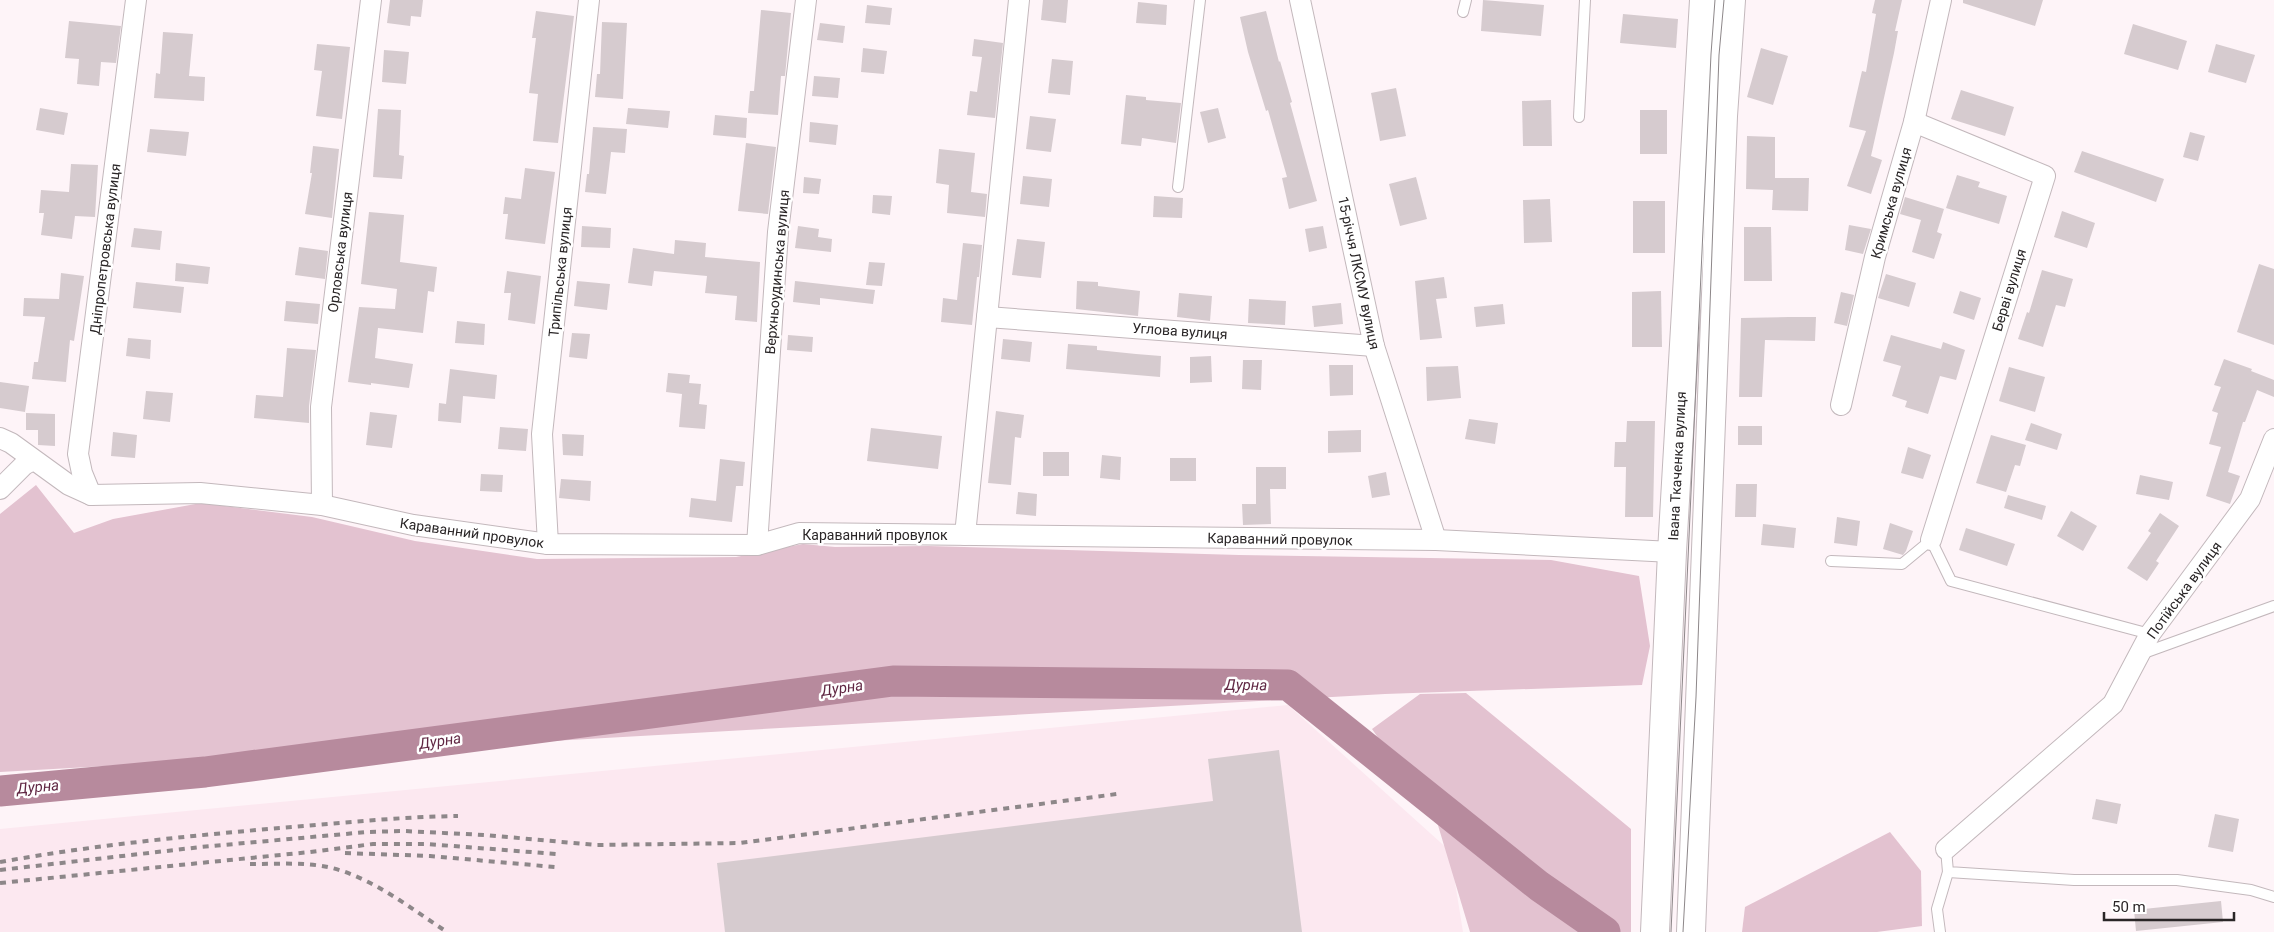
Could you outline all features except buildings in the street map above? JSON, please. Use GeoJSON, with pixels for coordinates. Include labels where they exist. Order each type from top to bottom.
{"type":"FeatureCollection","features":[{"type":"Feature","properties":{"kind":"main road","name":"Івана Ткаченка вулиця"},"geometry":{"type":"LineString","coordinates":[[1655,932],[1672,552],[1704,0]]}},
{"type":"Feature","properties":{"kind":"main road"},"geometry":{"type":"LineString","coordinates":[[1692,932],[1723,116],[1731,0]]}},
{"type":"Feature","properties":{"kind":"street","name":"Дніпропетровська вулиця"},"geometry":{"type":"LineString","coordinates":[[91,495],[82,473],[78,454],[136,0]]}},
{"type":"Feature","properties":{"kind":"street","name":"Орловська вулиця"},"geometry":{"type":"LineString","coordinates":[[322,505],[321,407],[371,0]]}},
{"type":"Feature","properties":{"kind":"street","name":"Трипільська вулиця"},"geometry":{"type":"LineString","coordinates":[[548,544],[542,434],[589,0]]}},
{"type":"Feature","properties":{"kind":"street","name":"Верхньоудинська вулиця"},"geometry":{"type":"LineString","coordinates":[[757,545],[778,232],[806,0]]}},
{"type":"Feature","properties":{"kind":"street"},"geometry":{"type":"LineString","coordinates":[[965,535],[1020,0]]}},
{"type":"Feature","properties":{"kind":"street","name":"15-річчя ЛКСМУ вулиця"},"geometry":{"type":"LineString","coordinates":[[1300,0],[1374,346],[1436,540]]}},
{"type":"Feature","properties":{"kind":"street","name":"Кримська вулиця"},"geometry":{"type":"LineString","coordinates":[[1841,405],[1875,257],[1914,122],[1941,0]]}},
{"type":"Feature","properties":{"kind":"street","name":"Берві вулиця"},"geometry":{"type":"LineString","coordinates":[[1914,122],[2045,176],[1931,540]]}},
{"type":"Feature","properties":{"kind":"street","name":"Углова вулиця"},"geometry":{"type":"LineString","coordinates":[[987,317],[1374,346]]}},
{"type":"Feature","properties":{"kind":"street","name":"Караванний провулок"},"geometry":{"type":"LineString","coordinates":[[0,438],[69,486],[91,495],[200,493],[322,505],[413,526],[548,544],[757,545],[799,533],[1436,540],[1672,552]]}},
{"type":"Feature","properties":{"kind":"street","name":"Потійська вулиця"},"geometry":{"type":"LineString","coordinates":[[1946,849],[2113,704],[2150,634],[2250,499],[2274,439]]}},
{"type":"Feature","properties":{"kind":"street"},"geometry":{"type":"LineString","coordinates":[[0,489],[24,465],[33,460]]}},
{"type":"Feature","properties":{"kind":"lane"},"geometry":{"type":"LineString","coordinates":[[1178,187],[1200,0]]}},
{"type":"Feature","properties":{"kind":"lane"},"geometry":{"type":"LineString","coordinates":[[1463,12],[1466,0]]}},
{"type":"Feature","properties":{"kind":"lane"},"geometry":{"type":"LineString","coordinates":[[1578,117],[1585,0]]}},
{"type":"Feature","properties":{"kind":"lane"},"geometry":{"type":"LineString","coordinates":[[1831,561],[1902,564],[1931,540],[1951,581],[2150,634]]}},
{"type":"Feature","properties":{"kind":"lane"},"geometry":{"type":"LineString","coordinates":[[2141,654],[2274,606]]}},
{"type":"Feature","properties":{"kind":"lane"},"geometry":{"type":"LineString","coordinates":[[1940,932],[1937,909],[1948,872],[1946,849]]}},
{"type":"Feature","properties":{"kind":"lane"},"geometry":{"type":"LineString","coordinates":[[1948,872],[2074,880],[2177,880],[2251,890],[2274,897]]}},
{"type":"Feature","properties":{"kind":"shaded area"},"geometry":{"type":"Polygon","coordinates":[[[36,485],[74,533],[113,519],[201,503],[312,517],[415,541],[537,559],[736,557],[803,544],[835,547],[928,546],[1239,555],[1551,560],[1639,576],[1650,646],[1642,685],[1385,694],[0,772],[0,514],[36,485]]]}},
{"type":"Feature","properties":{"kind":"shaded area"},"geometry":{"type":"Polygon","coordinates":[[[1466,693],[1631,829],[1631,932],[1470,932],[1437,822],[1372,729],[1420,694],[1466,693]]]}},
{"type":"Feature","properties":{"kind":"shaded area"},"geometry":{"type":"Polygon","coordinates":[[[1288,705],[1450,851],[1463,932],[0,932],[0,829],[1288,705]]]}},
{"type":"Feature","properties":{"kind":"shaded area"},"geometry":{"type":"Polygon","coordinates":[[[1890,832],[1921,871],[1922,926],[1877,932],[1742,932],[1745,907],[1890,832]]]}},
{"type":"Feature","properties":{"kind":"waterway","name":"Дурна"},"geometry":{"type":"LineString","coordinates":[[0,791],[205,772],[893,681],[1288,685],[1539,886],[1605,932]]}},
{"type":"Feature","properties":{"kind":"tram line"},"geometry":{"type":"LineString","coordinates":[[1671,932],[1715,0]]}},
{"type":"Feature","properties":{"kind":"tram line"},"geometry":{"type":"LineString","coordinates":[[1683,932],[1696,697],[1719,55],[1724,0]]}},
{"type":"Feature","properties":{"kind":"railway"},"geometry":{"type":"LineString","coordinates":[[0,870],[201,847],[367,832],[404,831],[485,835],[596,845],[740,843],[1117,794]]}},
{"type":"Feature","properties":{"kind":"railway"},"geometry":{"type":"LineString","coordinates":[[0,862],[33,856],[201,835],[363,821],[458,816]]}},
{"type":"Feature","properties":{"kind":"railway"},"geometry":{"type":"LineString","coordinates":[[0,883],[373,844],[427,844],[556,854]]}},
{"type":"Feature","properties":{"kind":"railway"},"geometry":{"type":"LineString","coordinates":[[345,853],[430,856],[555,867]]}},
{"type":"Feature","properties":{"kind":"railway"},"geometry":{"type":"LineString","coordinates":[[250,864],[309,864],[344,872],[390,894],[447,932]]}}]}
